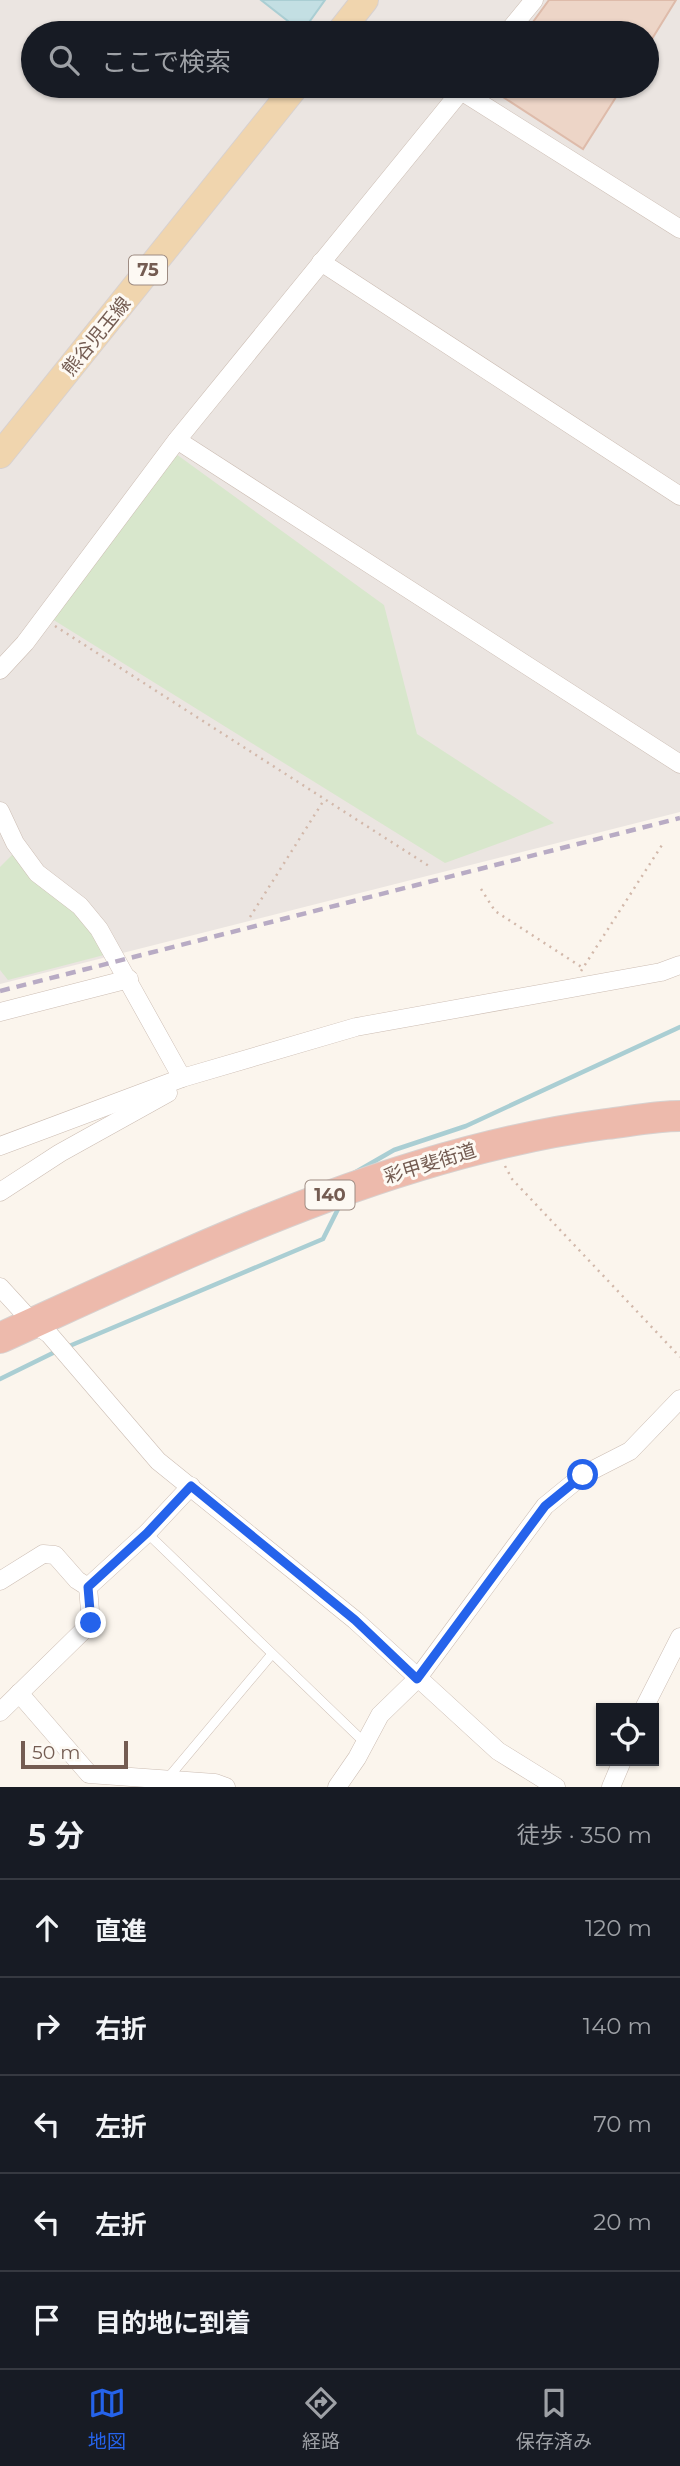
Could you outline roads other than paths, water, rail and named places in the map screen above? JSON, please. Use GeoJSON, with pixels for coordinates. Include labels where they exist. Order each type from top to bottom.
{"type":"FeatureCollection","features":[{"type":"Feature","properties":{"kind":"highway","name":"彩甲斐街道"},"geometry":{"type":"LineString","coordinates":[[0,1357],[41,1329],[340,1191],[492,1145],[579,1128],[680,1116]]}},
{"type":"Feature","properties":{"kind":"highway","name":"彩甲斐街道"},"geometry":{"type":"LineString","coordinates":[[0,1338],[41,1329],[333,1213],[504,1163],[583,1147],[680,1135]]}},
{"type":"Feature","properties":{"kind":"main road"},"geometry":{"type":"LineString","coordinates":[[348,21],[365,0]]}},
{"type":"Feature","properties":{"kind":"main road","name":"熊谷児玉線"},"geometry":{"type":"LineString","coordinates":[[0,455],[286,98]]}},
{"type":"Feature","properties":{"kind":"street"},"geometry":{"type":"LineString","coordinates":[[517,21],[534,0]]}},
{"type":"Feature","properties":{"kind":"street"},"geometry":{"type":"LineString","coordinates":[[0,670],[43,619],[177,440],[455,98]]}},
{"type":"Feature","properties":{"kind":"street"},"geometry":{"type":"LineString","coordinates":[[478,98],[680,229]]}},
{"type":"Feature","properties":{"kind":"street"},"geometry":{"type":"LineString","coordinates":[[321,262],[680,496]]}},
{"type":"Feature","properties":{"kind":"street"},"geometry":{"type":"LineString","coordinates":[[177,440],[680,764]]}},
{"type":"Feature","properties":{"kind":"street"},"geometry":{"type":"LineString","coordinates":[[0,811],[15,843],[37,873],[80,906],[99,929],[183,1078]]}},
{"type":"Feature","properties":{"kind":"street"},"geometry":{"type":"LineString","coordinates":[[0,1146],[183,1078],[356,1027],[493,1000],[661,972],[680,965]]}},
{"type":"Feature","properties":{"kind":"street"},"geometry":{"type":"LineString","coordinates":[[0,1012],[129,979]]}},
{"type":"Feature","properties":{"kind":"street"},"geometry":{"type":"LineString","coordinates":[[0,1192],[60,1153],[167,1094],[183,1078]]}},
{"type":"Feature","properties":{"kind":"street"},"geometry":{"type":"LineString","coordinates":[[0,1287],[41,1329],[158,1461],[355,1620],[498,1751],[556,1787]]}},
{"type":"Feature","properties":{"kind":"street"},"geometry":{"type":"LineString","coordinates":[[337,1787],[380,1715],[417,1679],[545,1506],[583,1475],[629,1451],[680,1399]]}},
{"type":"Feature","properties":{"kind":"street"},"geometry":{"type":"LineString","coordinates":[[88,1587],[147,1533],[191,1486]]}},
{"type":"Feature","properties":{"kind":"street"},"geometry":{"type":"LineString","coordinates":[[0,1581],[43,1555],[55,1555],[77,1580],[88,1587]]}},
{"type":"Feature","properties":{"kind":"street"},"geometry":{"type":"LineString","coordinates":[[0,1712],[91,1623],[88,1587]]}},
{"type":"Feature","properties":{"kind":"street"},"geometry":{"type":"LineString","coordinates":[[647,1703],[680,1637]]}},
{"type":"Feature","properties":{"kind":"street"},"geometry":{"type":"LineString","coordinates":[[19,1693],[89,1773],[215,1783],[226,1787]]}},
{"type":"Feature","properties":{"kind":"street"},"geometry":{"type":"LineString","coordinates":[[611,1787],[620,1766]]}},
{"type":"Feature","properties":{"kind":"lane"},"geometry":{"type":"LineString","coordinates":[[147,1533],[365,1743]]}},
{"type":"Feature","properties":{"kind":"lane"},"geometry":{"type":"LineString","coordinates":[[166,1780],[272,1654]]}},
{"type":"Feature","properties":{"kind":"water"},"geometry":{"type":"Polygon","coordinates":[[[261,0],[325,0],[310,21],[288,21],[261,0]]]}},
{"type":"Feature","properties":{"kind":"waterway"},"geometry":{"type":"LineString","coordinates":[[354,1173],[394,1150],[466,1126],[680,1027]]}},
{"type":"Feature","properties":{"kind":"waterway"},"geometry":{"type":"LineString","coordinates":[[67,1347],[323,1239],[340,1205]]}},
{"type":"Feature","properties":{"kind":"waterway"},"geometry":{"type":"LineString","coordinates":[[0,1379],[59,1350]]}},
{"type":"Feature","properties":{"kind":"railway"},"geometry":{"type":"LineString","coordinates":[[0,991],[680,818]]}}]}
